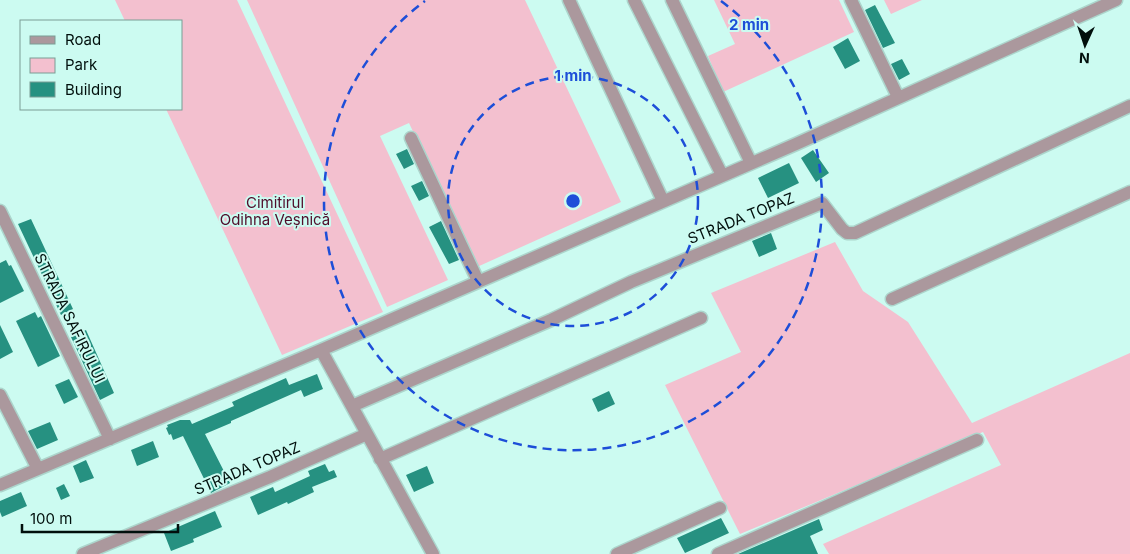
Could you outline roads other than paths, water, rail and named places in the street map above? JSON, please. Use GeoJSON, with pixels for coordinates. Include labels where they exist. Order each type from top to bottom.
{"type":"FeatureCollection","features":[{"type":"Feature","properties":{"kind":"street"},"geometry":{"type":"LineString","coordinates":[[569,0],[663,201]]}},
{"type":"Feature","properties":{"kind":"street"},"geometry":{"type":"LineString","coordinates":[[634,0],[722,175]]}},
{"type":"Feature","properties":{"kind":"street"},"geometry":{"type":"LineString","coordinates":[[672,0],[751,163]]}},
{"type":"Feature","properties":{"kind":"street"},"geometry":{"type":"LineString","coordinates":[[851,0],[898,97]]}},
{"type":"Feature","properties":{"kind":"street"},"geometry":{"type":"LineString","coordinates":[[0,485],[321,350],[751,163],[1116,0]]}},
{"type":"Feature","properties":{"kind":"street","name":"STRADA TOPAZ"},"geometry":{"type":"LineString","coordinates":[[352,406],[550,320],[631,282],[822,203],[842,230],[847,233],[855,233],[1130,106]]}},
{"type":"Feature","properties":{"kind":"street"},"geometry":{"type":"LineString","coordinates":[[411,138],[478,281]]}},
{"type":"Feature","properties":{"kind":"street"},"geometry":{"type":"LineString","coordinates":[[892,299],[1130,192]]}},
{"type":"Feature","properties":{"kind":"street","name":"STRADA SAFIRULUI"},"geometry":{"type":"LineString","coordinates":[[0,212],[110,440]]}},
{"type":"Feature","properties":{"kind":"street"},"geometry":{"type":"LineString","coordinates":[[380,459],[701,318]]}},
{"type":"Feature","properties":{"kind":"street"},"geometry":{"type":"LineString","coordinates":[[321,350],[433,554]]}},
{"type":"Feature","properties":{"kind":"street"},"geometry":{"type":"LineString","coordinates":[[0,395],[38,469]]}},
{"type":"Feature","properties":{"kind":"street","name":"STRADA TOPAZ"},"geometry":{"type":"LineString","coordinates":[[83,554],[270,477],[367,434]]}},
{"type":"Feature","properties":{"kind":"street"},"geometry":{"type":"LineString","coordinates":[[718,554],[977,440]]}},
{"type":"Feature","properties":{"kind":"street"},"geometry":{"type":"LineString","coordinates":[[617,554],[720,508]]}},
{"type":"Feature","properties":{"kind":"park label","name":"Cimitirul Odihna Veșnică"},"geometry":{"type":"Point","coordinates":[275,210]}}]}
